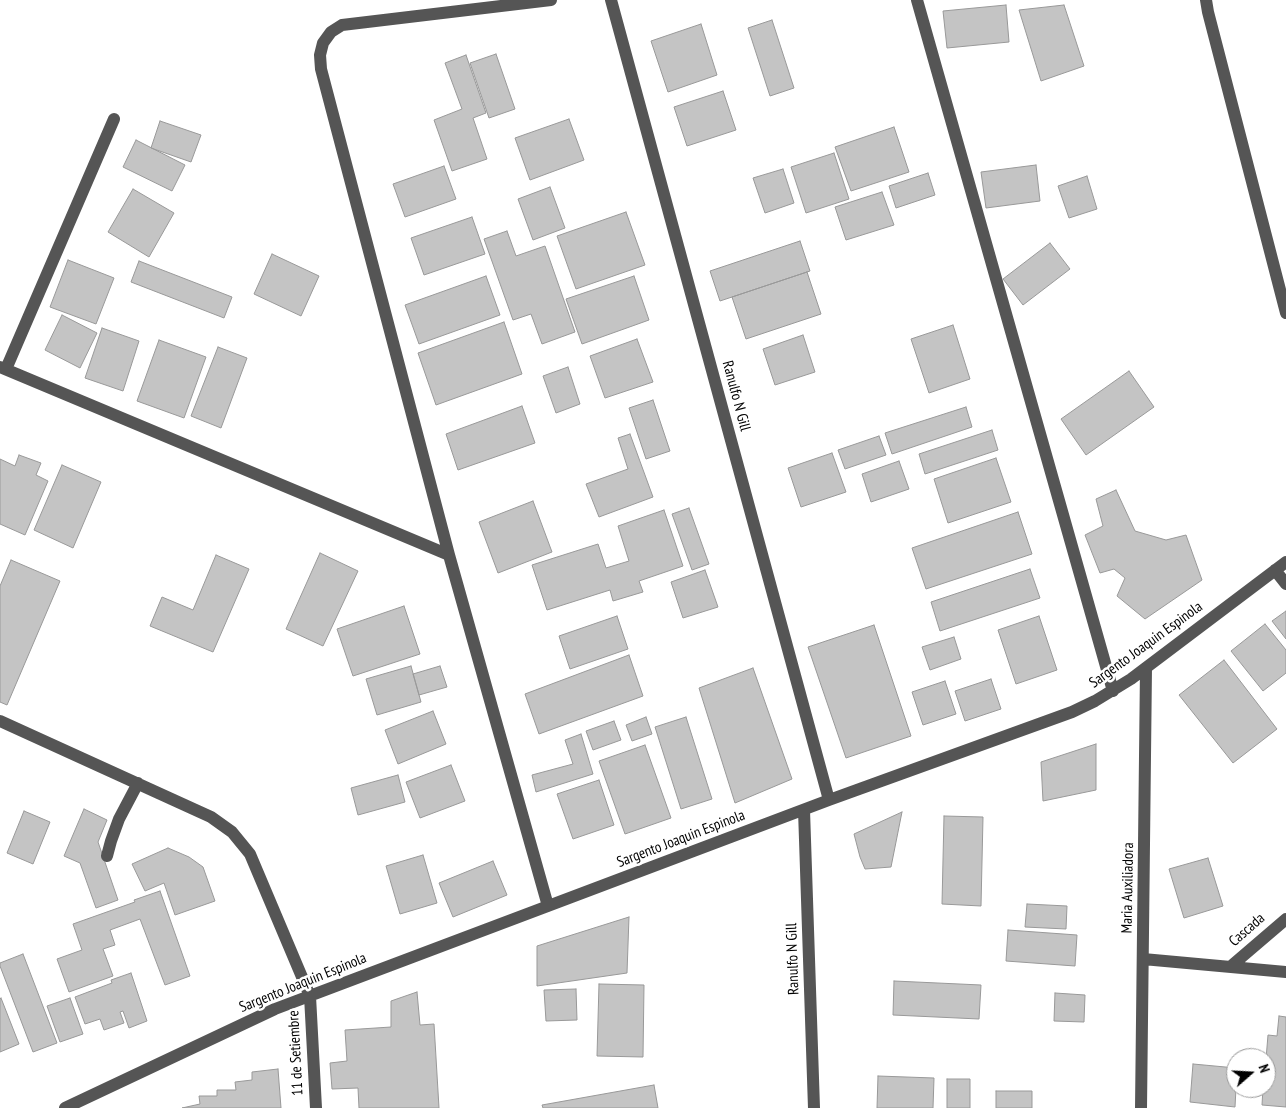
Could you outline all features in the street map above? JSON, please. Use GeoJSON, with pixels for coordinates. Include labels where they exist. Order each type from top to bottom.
{"type":"FeatureCollection","features":[{"type":"Feature","properties":{"kind":"street"},"geometry":{"type":"LineString","coordinates":[[548,906],[449,555],[321,69],[320,55],[323,44],[331,32],[342,25],[551,0]]}},
{"type":"Feature","properties":{"kind":"street","name":"Ranulfo N Gill"},"geometry":{"type":"LineString","coordinates":[[611,0],[829,800]]}},
{"type":"Feature","properties":{"kind":"street"},"geometry":{"type":"LineString","coordinates":[[917,0],[1113,691]]}},
{"type":"Feature","properties":{"kind":"street"},"geometry":{"type":"LineString","coordinates":[[1206,0],[1286,313]]}},
{"type":"Feature","properties":{"kind":"street"},"geometry":{"type":"LineString","coordinates":[[114,119],[3,368],[449,555]]}},
{"type":"Feature","properties":{"kind":"street","name":"Sargento Joaquin Espinola"},"geometry":{"type":"LineString","coordinates":[[65,1108],[266,1012],[829,800],[1072,712],[1113,691],[1146,668],[1286,562]]}},
{"type":"Feature","properties":{"kind":"street"},"geometry":{"type":"LineString","coordinates":[[1275,570],[1286,584]]}},
{"type":"Feature","properties":{"kind":"street","name":"Maria Auxiliadora"},"geometry":{"type":"LineString","coordinates":[[1141,1108],[1146,668]]}},
{"type":"Feature","properties":{"kind":"street","name":"11 de Setiembre"},"geometry":{"type":"LineString","coordinates":[[0,721],[211,816],[232,832],[250,854],[310,996],[316,1108]]}},
{"type":"Feature","properties":{"kind":"street"},"geometry":{"type":"LineString","coordinates":[[107,856],[110,841],[119,819],[138,783]]}},
{"type":"Feature","properties":{"kind":"street","name":"Ranulfo N Gill"},"geometry":{"type":"LineString","coordinates":[[804,810],[814,1108]]}},
{"type":"Feature","properties":{"kind":"street","name":"Cascada"},"geometry":{"type":"LineString","coordinates":[[1230,967],[1286,918]]}},
{"type":"Feature","properties":{"kind":"street"},"geometry":{"type":"LineString","coordinates":[[1143,959],[1286,972]]}},
{"type":"Feature","properties":{"kind":"building"},"geometry":{"type":"Polygon","coordinates":[[[1006,5],[1009,42],[947,48],[943,11],[1006,5]]]}},
{"type":"Feature","properties":{"kind":"building"},"geometry":{"type":"Polygon","coordinates":[[[1064,5],[1084,66],[1041,81],[1019,10],[1064,5]]]}},
{"type":"Feature","properties":{"kind":"building"},"geometry":{"type":"Polygon","coordinates":[[[772,20],[794,88],[770,96],[748,28],[772,20]]]}},
{"type":"Feature","properties":{"kind":"building"},"geometry":{"type":"Polygon","coordinates":[[[701,24],[717,75],[668,92],[651,41],[701,24]]]}},
{"type":"Feature","properties":{"kind":"building"},"geometry":{"type":"Polygon","coordinates":[[[496,54],[515,109],[489,118],[470,63],[496,54]]]}},
{"type":"Feature","properties":{"kind":"building"},"geometry":{"type":"Polygon","coordinates":[[[466,55],[486,113],[473,118],[487,159],[452,171],[434,120],[462,109],[445,63],[466,55]]]}},
{"type":"Feature","properties":{"kind":"building"},"geometry":{"type":"Polygon","coordinates":[[[723,91],[736,130],[687,146],[674,107],[723,91]]]}},
{"type":"Feature","properties":{"kind":"building"},"geometry":{"type":"Polygon","coordinates":[[[569,119],[584,160],[530,180],[515,138],[569,119]]]}},
{"type":"Feature","properties":{"kind":"building"},"geometry":{"type":"Polygon","coordinates":[[[160,121],[201,135],[191,162],[151,148],[160,121]]]}},
{"type":"Feature","properties":{"kind":"building"},"geometry":{"type":"Polygon","coordinates":[[[894,127],[909,172],[851,191],[835,147],[894,127]]]}},
{"type":"Feature","properties":{"kind":"building"},"geometry":{"type":"Polygon","coordinates":[[[136,140],[185,165],[172,191],[123,167],[136,140]]]}},
{"type":"Feature","properties":{"kind":"building"},"geometry":{"type":"Polygon","coordinates":[[[834,153],[849,199],[806,213],[791,167],[834,153]]]}},
{"type":"Feature","properties":{"kind":"building"},"geometry":{"type":"Polygon","coordinates":[[[1036,165],[1040,201],[986,208],[981,172],[1036,165]]]}},
{"type":"Feature","properties":{"kind":"building"},"geometry":{"type":"Polygon","coordinates":[[[444,166],[456,199],[405,217],[393,184],[444,166]]]}},
{"type":"Feature","properties":{"kind":"building"},"geometry":{"type":"Polygon","coordinates":[[[783,169],[794,203],[765,213],[753,178],[783,169]]]}},
{"type":"Feature","properties":{"kind":"building"},"geometry":{"type":"Polygon","coordinates":[[[928,173],[935,195],[896,208],[889,186],[928,173]]]}},
{"type":"Feature","properties":{"kind":"building"},"geometry":{"type":"Polygon","coordinates":[[[1087,176],[1097,209],[1069,218],[1058,186],[1087,176]]]}},
{"type":"Feature","properties":{"kind":"building"},"geometry":{"type":"Polygon","coordinates":[[[550,187],[565,228],[533,240],[518,199],[550,187]]]}},
{"type":"Feature","properties":{"kind":"building"},"geometry":{"type":"Polygon","coordinates":[[[133,189],[174,213],[149,257],[108,232],[133,189]]]}},
{"type":"Feature","properties":{"kind":"building"},"geometry":{"type":"Polygon","coordinates":[[[882,192],[894,225],[846,240],[835,207],[882,192]]]}},
{"type":"Feature","properties":{"kind":"building"},"geometry":{"type":"Polygon","coordinates":[[[626,212],[645,265],[576,289],[557,236],[626,212]]]}},
{"type":"Feature","properties":{"kind":"building"},"geometry":{"type":"Polygon","coordinates":[[[472,217],[485,254],[424,275],[411,238],[472,217]]]}},
{"type":"Feature","properties":{"kind":"building"},"geometry":{"type":"Polygon","coordinates":[[[507,231],[516,256],[545,246],[575,332],[542,344],[531,314],[513,320],[484,239],[507,231]]]}},
{"type":"Feature","properties":{"kind":"building"},"geometry":{"type":"Polygon","coordinates":[[[800,241],[810,271],[720,301],[710,271],[800,241]]]}},
{"type":"Feature","properties":{"kind":"building"},"geometry":{"type":"Polygon","coordinates":[[[1050,243],[1070,269],[1023,305],[1003,279],[1050,243]]]}},
{"type":"Feature","properties":{"kind":"building"},"geometry":{"type":"Polygon","coordinates":[[[272,254],[319,276],[301,316],[254,294],[272,254]]]}},
{"type":"Feature","properties":{"kind":"building"},"geometry":{"type":"Polygon","coordinates":[[[68,260],[114,278],[96,324],[50,307],[68,260]]]}},
{"type":"Feature","properties":{"kind":"building"},"geometry":{"type":"Polygon","coordinates":[[[139,261],[232,297],[224,318],[131,282],[139,261]]]}},
{"type":"Feature","properties":{"kind":"building"},"geometry":{"type":"Polygon","coordinates":[[[807,272],[821,314],[746,339],[732,297],[807,272]]]}},
{"type":"Feature","properties":{"kind":"building"},"geometry":{"type":"Polygon","coordinates":[[[486,276],[500,315],[419,344],[405,305],[486,276]]]}},
{"type":"Feature","properties":{"kind":"building"},"geometry":{"type":"Polygon","coordinates":[[[634,276],[649,320],[582,344],[566,299],[634,276]]]}},
{"type":"Feature","properties":{"kind":"building"},"geometry":{"type":"Polygon","coordinates":[[[62,315],[97,333],[80,368],[45,350],[62,315]]]}},
{"type":"Feature","properties":{"kind":"building"},"geometry":{"type":"Polygon","coordinates":[[[504,322],[522,374],[436,405],[418,353],[504,322]]]}},
{"type":"Feature","properties":{"kind":"building"},"geometry":{"type":"Polygon","coordinates":[[[953,325],[970,379],[929,393],[911,339],[953,325]]]}},
{"type":"Feature","properties":{"kind":"building"},"geometry":{"type":"Polygon","coordinates":[[[102,328],[139,341],[123,391],[85,378],[102,328]]]}},
{"type":"Feature","properties":{"kind":"building"},"geometry":{"type":"Polygon","coordinates":[[[803,335],[815,372],[775,385],[763,349],[803,335]]]}},
{"type":"Feature","properties":{"kind":"building"},"geometry":{"type":"Polygon","coordinates":[[[637,339],[653,382],[605,398],[590,356],[637,339]]]}},
{"type":"Feature","properties":{"kind":"building"},"geometry":{"type":"Polygon","coordinates":[[[159,340],[206,357],[184,418],[137,401],[159,340]]]}},
{"type":"Feature","properties":{"kind":"building"},"geometry":{"type":"Polygon","coordinates":[[[218,347],[247,358],[221,428],[191,416],[218,347]]]}},
{"type":"Feature","properties":{"kind":"building"},"geometry":{"type":"Polygon","coordinates":[[[568,367],[580,404],[556,413],[543,376],[568,367]]]}},
{"type":"Feature","properties":{"kind":"building"},"geometry":{"type":"Polygon","coordinates":[[[1129,371],[1154,407],[1086,455],[1061,419],[1129,371]]]}},
{"type":"Feature","properties":{"kind":"building"},"geometry":{"type":"Polygon","coordinates":[[[653,400],[670,451],[646,459],[629,408],[653,400]]]}},
{"type":"Feature","properties":{"kind":"building"},"geometry":{"type":"Polygon","coordinates":[[[522,406],[535,443],[458,470],[446,434],[522,406]]]}},
{"type":"Feature","properties":{"kind":"building"},"geometry":{"type":"Polygon","coordinates":[[[966,407],[972,427],[892,454],[885,433],[966,407]]]}},
{"type":"Feature","properties":{"kind":"building"},"geometry":{"type":"Polygon","coordinates":[[[992,430],[998,450],[925,474],[919,454],[992,430]]]}},
{"type":"Feature","properties":{"kind":"building"},"geometry":{"type":"Polygon","coordinates":[[[630,434],[653,497],[599,517],[586,484],[628,469],[618,438],[630,434]]]}},
{"type":"Feature","properties":{"kind":"building"},"geometry":{"type":"Polygon","coordinates":[[[879,436],[886,455],[845,469],[838,450],[879,436]]]}},
{"type":"Feature","properties":{"kind":"building"},"geometry":{"type":"Polygon","coordinates":[[[832,453],[846,492],[801,507],[788,468],[832,453]]]}},
{"type":"Feature","properties":{"kind":"building"},"geometry":{"type":"Polygon","coordinates":[[[19,455],[41,463],[36,475],[48,481],[25,535],[0,524],[0,459],[15,466],[19,455]]]}},
{"type":"Feature","properties":{"kind":"building"},"geometry":{"type":"Polygon","coordinates":[[[996,458],[1011,502],[948,523],[934,479],[996,458]]]}},
{"type":"Feature","properties":{"kind":"building"},"geometry":{"type":"Polygon","coordinates":[[[899,461],[909,489],[871,502],[862,474],[899,461]]]}},
{"type":"Feature","properties":{"kind":"building"},"geometry":{"type":"Polygon","coordinates":[[[62,465],[101,482],[73,548],[34,530],[62,465]]]}},
{"type":"Feature","properties":{"kind":"building"},"geometry":{"type":"Polygon","coordinates":[[[1116,490],[1135,531],[1166,540],[1186,535],[1202,580],[1145,619],[1117,596],[1125,578],[1114,569],[1100,573],[1085,535],[1103,526],[1096,499],[1116,490]]]}},
{"type":"Feature","properties":{"kind":"building"},"geometry":{"type":"Polygon","coordinates":[[[533,501],[552,552],[498,573],[479,522],[533,501]]]}},
{"type":"Feature","properties":{"kind":"building"},"geometry":{"type":"Polygon","coordinates":[[[689,508],[709,564],[692,570],[672,514],[689,508]]]}},
{"type":"Feature","properties":{"kind":"building"},"geometry":{"type":"Polygon","coordinates":[[[664,510],[683,566],[639,581],[643,592],[613,601],[610,590],[547,610],[532,565],[598,544],[606,568],[629,561],[618,526],[664,510]]]}},
{"type":"Feature","properties":{"kind":"building"},"geometry":{"type":"Polygon","coordinates":[[[1018,512],[1032,554],[926,589],[912,548],[1018,512]]]}},
{"type":"Feature","properties":{"kind":"building"},"geometry":{"type":"Polygon","coordinates":[[[320,553],[358,571],[323,646],[286,629],[320,553]]]}},
{"type":"Feature","properties":{"kind":"building"},"geometry":{"type":"Polygon","coordinates":[[[216,555],[249,569],[213,652],[150,626],[162,597],[193,610],[216,555]]]}},
{"type":"Feature","properties":{"kind":"building"},"geometry":{"type":"Polygon","coordinates":[[[11,560],[60,581],[7,705],[0,702],[0,586],[11,560]]]}},
{"type":"Feature","properties":{"kind":"building"},"geometry":{"type":"Polygon","coordinates":[[[1030,569],[1040,598],[940,631],[931,602],[1030,569]]]}},
{"type":"Feature","properties":{"kind":"building"},"geometry":{"type":"Polygon","coordinates":[[[705,570],[718,607],[683,618],[671,582],[705,570]]]}},
{"type":"Feature","properties":{"kind":"building"},"geometry":{"type":"Polygon","coordinates":[[[404,606],[420,654],[353,676],[337,629],[404,606]]]}},
{"type":"Feature","properties":{"kind":"building"},"geometry":{"type":"Polygon","coordinates":[[[1286,611],[1286,639],[1272,621],[1286,611]]]}},
{"type":"Feature","properties":{"kind":"building"},"geometry":{"type":"Polygon","coordinates":[[[617,616],[628,649],[570,669],[559,636],[617,616]]]}},
{"type":"Feature","properties":{"kind":"building"},"geometry":{"type":"Polygon","coordinates":[[[1039,616],[1057,670],[1016,684],[998,630],[1039,616]]]}},
{"type":"Feature","properties":{"kind":"building"},"geometry":{"type":"Polygon","coordinates":[[[1265,624],[1286,650],[1286,673],[1263,691],[1231,651],[1265,624]]]}},
{"type":"Feature","properties":{"kind":"building"},"geometry":{"type":"Polygon","coordinates":[[[874,625],[911,736],[846,758],[808,647],[874,625]]]}},
{"type":"Feature","properties":{"kind":"building"},"geometry":{"type":"Polygon","coordinates":[[[954,637],[961,659],[930,670],[922,647],[954,637]]]}},
{"type":"Feature","properties":{"kind":"building"},"geometry":{"type":"Polygon","coordinates":[[[629,655],[643,696],[539,734],[525,694],[629,655]]]}},
{"type":"Feature","properties":{"kind":"building"},"geometry":{"type":"Polygon","coordinates":[[[1224,660],[1277,729],[1233,763],[1179,695],[1224,660]]]}},
{"type":"Feature","properties":{"kind":"building"},"geometry":{"type":"Polygon","coordinates":[[[411,666],[421,702],[377,715],[366,679],[411,666]]]}},
{"type":"Feature","properties":{"kind":"building"},"geometry":{"type":"Polygon","coordinates":[[[440,666],[447,687],[419,695],[413,674],[440,666]]]}},
{"type":"Feature","properties":{"kind":"building"},"geometry":{"type":"Polygon","coordinates":[[[753,668],[792,779],[735,803],[699,688],[753,668]]]}},
{"type":"Feature","properties":{"kind":"building"},"geometry":{"type":"Polygon","coordinates":[[[991,679],[1001,709],[965,721],[955,691],[991,679]]]}},
{"type":"Feature","properties":{"kind":"building"},"geometry":{"type":"Polygon","coordinates":[[[945,681],[956,714],[923,725],[912,692],[945,681]]]}},
{"type":"Feature","properties":{"kind":"building"},"geometry":{"type":"Polygon","coordinates":[[[433,711],[446,744],[398,764],[385,730],[433,711]]]}},
{"type":"Feature","properties":{"kind":"building"},"geometry":{"type":"Polygon","coordinates":[[[646,717],[652,734],[632,741],[626,725],[646,717]]]}},
{"type":"Feature","properties":{"kind":"building"},"geometry":{"type":"Polygon","coordinates":[[[686,717],[712,799],[681,809],[655,727],[686,717]]]}},
{"type":"Feature","properties":{"kind":"building"},"geometry":{"type":"Polygon","coordinates":[[[614,721],[621,740],[593,750],[586,731],[614,721]]]}},
{"type":"Feature","properties":{"kind":"building"},"geometry":{"type":"Polygon","coordinates":[[[581,734],[593,774],[536,792],[532,775],[573,764],[565,740],[581,734]]]}},
{"type":"Feature","properties":{"kind":"building"},"geometry":{"type":"Polygon","coordinates":[[[1096,744],[1096,790],[1043,801],[1041,762],[1096,744]]]}},
{"type":"Feature","properties":{"kind":"building"},"geometry":{"type":"Polygon","coordinates":[[[645,745],[671,818],[625,834],[599,761],[645,745]]]}},
{"type":"Feature","properties":{"kind":"building"},"geometry":{"type":"Polygon","coordinates":[[[451,765],[465,801],[420,818],[406,782],[451,765]]]}},
{"type":"Feature","properties":{"kind":"building"},"geometry":{"type":"Polygon","coordinates":[[[398,775],[405,802],[358,815],[351,788],[398,775]]]}},
{"type":"Feature","properties":{"kind":"building"},"geometry":{"type":"Polygon","coordinates":[[[599,780],[614,825],[573,839],[557,794],[599,780]]]}},
{"type":"Feature","properties":{"kind":"building"},"geometry":{"type":"Polygon","coordinates":[[[84,809],[107,820],[98,842],[118,900],[96,908],[80,863],[64,856],[84,809]]]}},
{"type":"Feature","properties":{"kind":"building"},"geometry":{"type":"Polygon","coordinates":[[[24,811],[50,822],[33,864],[7,853],[24,811]]]}},
{"type":"Feature","properties":{"kind":"building"},"geometry":{"type":"Polygon","coordinates":[[[902,812],[891,867],[865,869],[854,834],[902,812]]]}},
{"type":"Feature","properties":{"kind":"building"},"geometry":{"type":"Polygon","coordinates":[[[944,816],[983,817],[981,906],[942,904],[944,816]]]}},
{"type":"Feature","properties":{"kind":"building"},"geometry":{"type":"Polygon","coordinates":[[[168,848],[189,857],[203,867],[215,901],[175,915],[164,883],[145,891],[132,864],[168,848]]]}},
{"type":"Feature","properties":{"kind":"building"},"geometry":{"type":"Polygon","coordinates":[[[423,855],[437,903],[400,914],[386,866],[423,855]]]}},
{"type":"Feature","properties":{"kind":"building"},"geometry":{"type":"Polygon","coordinates":[[[1208,858],[1223,906],[1184,918],[1169,869],[1208,858]]]}},
{"type":"Feature","properties":{"kind":"building"},"geometry":{"type":"Polygon","coordinates":[[[493,861],[507,895],[453,917],[439,883],[493,861]]]}},
{"type":"Feature","properties":{"kind":"building"},"geometry":{"type":"Polygon","coordinates":[[[160,891],[190,976],[165,985],[140,919],[110,930],[115,945],[103,949],[113,976],[69,992],[57,959],[82,950],[73,924],[160,891]]]}},
{"type":"Feature","properties":{"kind":"building"},"geometry":{"type":"Polygon","coordinates":[[[1027,904],[1067,906],[1066,929],[1025,927],[1027,904]]]}},
{"type":"Feature","properties":{"kind":"building"},"geometry":{"type":"Polygon","coordinates":[[[629,917],[627,973],[537,986],[537,946],[629,917]]]}},
{"type":"Feature","properties":{"kind":"building"},"geometry":{"type":"Polygon","coordinates":[[[1008,930],[1077,935],[1075,966],[1006,961],[1008,930]]]}},
{"type":"Feature","properties":{"kind":"building"},"geometry":{"type":"Polygon","coordinates":[[[23,954],[57,1043],[33,1052],[0,966],[0,963],[23,954]]]}},
{"type":"Feature","properties":{"kind":"building"},"geometry":{"type":"Polygon","coordinates":[[[131,973],[147,1021],[129,1028],[123,1011],[120,1012],[124,1023],[104,1030],[100,1019],[85,1024],[75,997],[112,983],[111,980],[131,973]]]}},
{"type":"Feature","properties":{"kind":"building"},"geometry":{"type":"Polygon","coordinates":[[[894,981],[981,985],[979,1019],[893,1015],[894,981]]]}},
{"type":"Feature","properties":{"kind":"building"},"geometry":{"type":"Polygon","coordinates":[[[599,984],[644,985],[643,1057],[597,1056],[599,984]]]}},
{"type":"Feature","properties":{"kind":"building"},"geometry":{"type":"Polygon","coordinates":[[[576,989],[577,1020],[546,1021],[544,990],[576,989]]]}},
{"type":"Feature","properties":{"kind":"building"},"geometry":{"type":"Polygon","coordinates":[[[417,992],[420,1025],[434,1024],[439,1108],[359,1108],[358,1088],[332,1089],[330,1063],[347,1061],[345,1030],[391,1027],[391,1001],[417,992]]]}},
{"type":"Feature","properties":{"kind":"building"},"geometry":{"type":"Polygon","coordinates":[[[1055,993],[1085,995],[1084,1022],[1054,1021],[1055,993]]]}},
{"type":"Feature","properties":{"kind":"building"},"geometry":{"type":"Polygon","coordinates":[[[70,998],[83,1034],[60,1042],[47,1006],[70,998]]]}},
{"type":"Feature","properties":{"kind":"building"},"geometry":{"type":"Polygon","coordinates":[[[0,999],[19,1044],[0,1052],[0,999]]]}},
{"type":"Feature","properties":{"kind":"building"},"geometry":{"type":"Polygon","coordinates":[[[1279,1016],[1286,1017],[1286,1107],[1262,1105],[1262,1098],[1276,1098],[1276,1048],[1267,1048],[1268,1035],[1277,1036],[1279,1016]]]}},
{"type":"Feature","properties":{"kind":"building"},"geometry":{"type":"Polygon","coordinates":[[[1193,1064],[1226,1067],[1226,1098],[1235,1098],[1235,1107],[1190,1102],[1193,1064]]]}},
{"type":"Feature","properties":{"kind":"building"},"geometry":{"type":"Polygon","coordinates":[[[278,1069],[281,1108],[182,1108],[200,1104],[199,1096],[217,1096],[217,1090],[236,1090],[235,1082],[252,1080],[252,1072],[278,1069]]]}},
{"type":"Feature","properties":{"kind":"building"},"geometry":{"type":"Polygon","coordinates":[[[878,1076],[934,1078],[933,1108],[877,1108],[878,1076]]]}},
{"type":"Feature","properties":{"kind":"building"},"geometry":{"type":"Polygon","coordinates":[[[947,1079],[970,1079],[970,1108],[947,1108],[947,1079]]]}},
{"type":"Feature","properties":{"kind":"building"},"geometry":{"type":"Polygon","coordinates":[[[654,1085],[658,1108],[543,1108],[542,1105],[654,1085]]]}},
{"type":"Feature","properties":{"kind":"building"},"geometry":{"type":"Polygon","coordinates":[[[996,1091],[1032,1091],[1032,1108],[996,1108],[996,1091]]]}}]}
